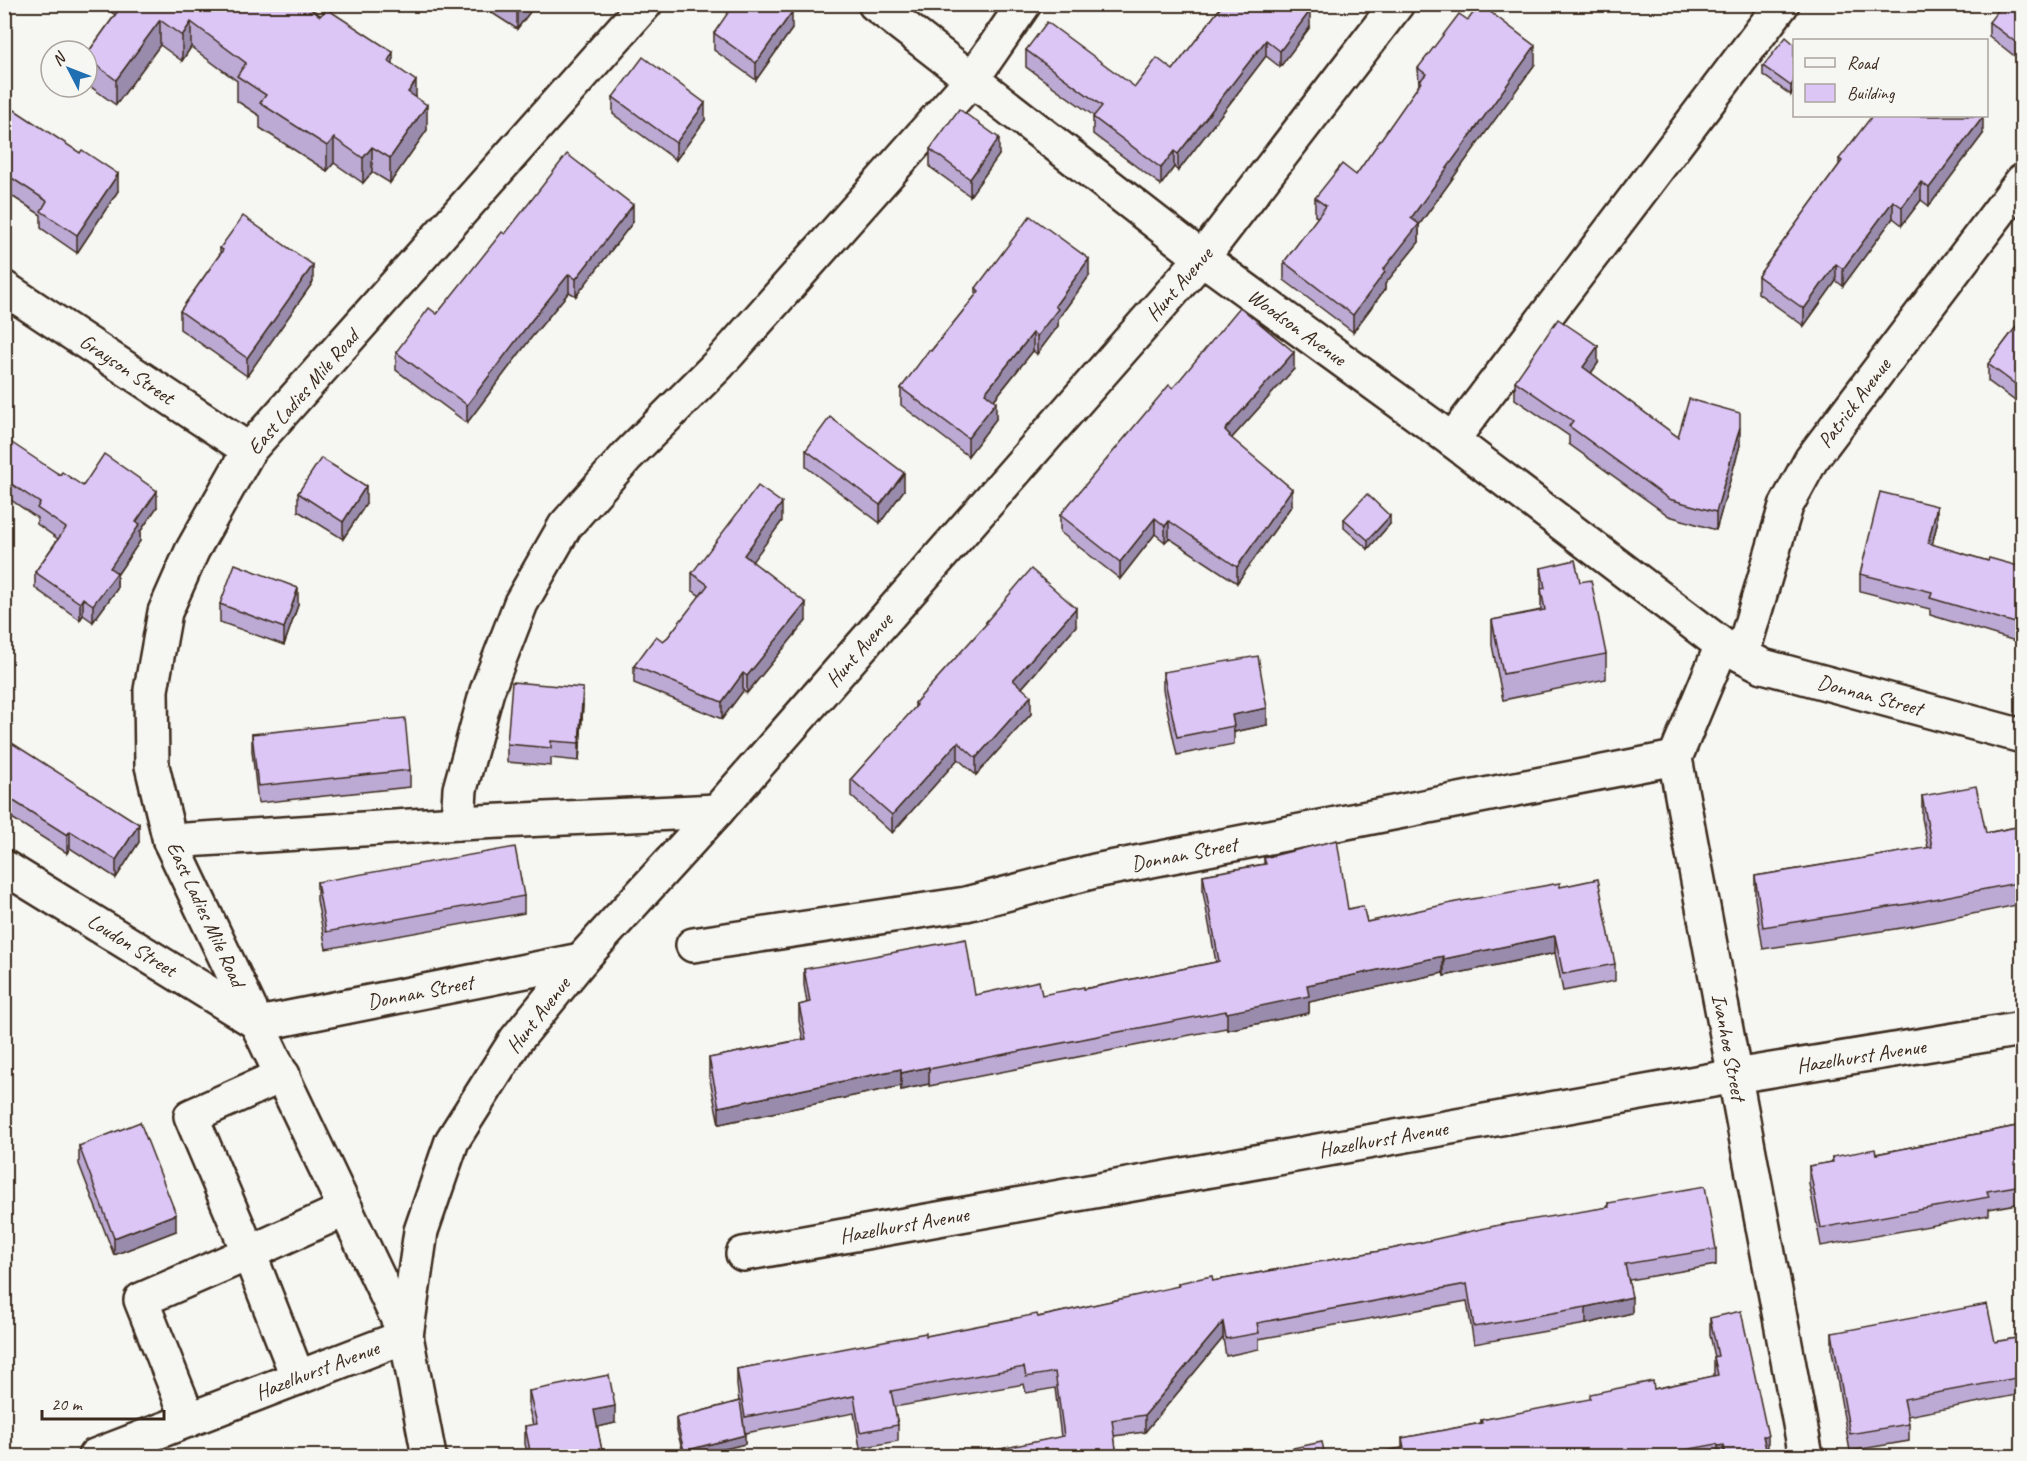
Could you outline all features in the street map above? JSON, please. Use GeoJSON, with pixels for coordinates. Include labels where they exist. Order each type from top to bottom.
{"type":"FeatureCollection","features":[{"type":"Feature","properties":{"kind":"street","name":"East Ladies Mile Road"},"geometry":{"type":"LineString","coordinates":[[429,1456],[406,1336],[170,841],[152,766],[151,690],[165,612],[192,551],[249,450],[645,4]]}},
{"type":"Feature","properties":{"kind":"street","name":"Woodson Avenue"},"geometry":{"type":"LineString","coordinates":[[875,4],[1202,258],[1452,440],[1732,650]]}},
{"type":"Feature","properties":{"kind":"street"},"geometry":{"type":"LineString","coordinates":[[458,823],[460,789],[487,691],[521,603],[565,526],[627,456],[719,364],[973,78],[1024,4]]}},
{"type":"Feature","properties":{"kind":"street","name":"Hunt Avenue"},"geometry":{"type":"LineString","coordinates":[[406,1336],[421,1231],[452,1141],[516,1040],[581,960],[717,811],[1202,258],[1397,4]]}},
{"type":"Feature","properties":{"kind":"street"},"geometry":{"type":"LineString","coordinates":[[1452,440],[1782,4]]}},
{"type":"Feature","properties":{"kind":"street","name":"Patrick Avenue"},"geometry":{"type":"LineString","coordinates":[[1732,650],[1786,506],[1811,460],[2022,181]]}},
{"type":"Feature","properties":{"kind":"street","name":"Grayson Street"},"geometry":{"type":"LineString","coordinates":[[4,288],[249,450]]}},
{"type":"Feature","properties":{"kind":"street"},"geometry":{"type":"LineString","coordinates":[[1674,758],[1732,650]]}},
{"type":"Feature","properties":{"kind":"street","name":"Donnan Street"},"geometry":{"type":"LineString","coordinates":[[1732,650],[1763,666],[2022,736]]}},
{"type":"Feature","properties":{"kind":"street","name":"Donnan Street"},"geometry":{"type":"LineString","coordinates":[[693,945],[966,904],[1095,871],[1674,758]]}},
{"type":"Feature","properties":{"kind":"street","name":"Ivanhoe Street"},"geometry":{"type":"LineString","coordinates":[[1674,758],[1806,1456]]}},
{"type":"Feature","properties":{"kind":"street"},"geometry":{"type":"LineString","coordinates":[[170,841],[458,823],[717,811]]}},
{"type":"Feature","properties":{"kind":"street","name":"Loudon Street"},"geometry":{"type":"LineString","coordinates":[[4,867],[259,1024]]}},
{"type":"Feature","properties":{"kind":"street","name":"Donnan Street"},"geometry":{"type":"LineString","coordinates":[[259,1024],[581,960]]}},
{"type":"Feature","properties":{"kind":"street","name":"Hazelhurst Avenue"},"geometry":{"type":"LineString","coordinates":[[743,1254],[1734,1076],[2022,1029]]}},
{"type":"Feature","properties":{"kind":"street"},"geometry":{"type":"LineString","coordinates":[[283,1075],[191,1116],[249,1253],[298,1378]]}},
{"type":"Feature","properties":{"kind":"street"},"geometry":{"type":"LineString","coordinates":[[189,1420],[141,1300],[346,1209]]}},
{"type":"Feature","properties":{"kind":"street","name":"Hazelhurst Avenue"},"geometry":{"type":"LineString","coordinates":[[94,1456],[406,1336]]}},
{"type":"Feature","properties":{"kind":"building"},"geometry":{"type":"Polygon","coordinates":[[[123,4],[304,4],[320,16],[327,9],[393,52],[388,61],[416,81],[408,92],[427,105],[390,158],[372,147],[363,158],[334,138],[327,146],[260,103],[266,95],[237,76],[246,63],[191,22],[182,36],[160,20],[116,80],[99,67],[98,39],[123,4]]]}},
{"type":"Feature","properties":{"kind":"building"},"geometry":{"type":"Polygon","coordinates":[[[734,4],[781,4],[792,12],[756,63],[714,33],[734,4]]]}},
{"type":"Feature","properties":{"kind":"building"},"geometry":{"type":"Polygon","coordinates":[[[1220,4],[1301,4],[1310,11],[1280,51],[1266,40],[1178,154],[1174,151],[1161,168],[1093,117],[1102,106],[1026,50],[1047,22],[1135,87],[1157,58],[1173,70],[1221,7],[1220,4]]]}},
{"type":"Feature","properties":{"kind":"building"},"geometry":{"type":"Polygon","coordinates":[[[1480,4],[1535,46],[1411,218],[1419,224],[1383,270],[1385,272],[1353,315],[1284,262],[1326,206],[1315,198],[1342,164],[1356,175],[1426,74],[1418,68],[1459,14],[1468,20],[1480,4]]]}},
{"type":"Feature","properties":{"kind":"building"},"geometry":{"type":"Polygon","coordinates":[[[2003,4],[2022,4],[2022,47],[1989,22],[2003,4]]]}},
{"type":"Feature","properties":{"kind":"building"},"geometry":{"type":"Polygon","coordinates":[[[1786,37],[1793,43],[1793,83],[1791,86],[1763,66],[1786,37]]]}},
{"type":"Feature","properties":{"kind":"building"},"geometry":{"type":"Polygon","coordinates":[[[643,57],[705,103],[676,143],[613,97],[643,57]]]}},
{"type":"Feature","properties":{"kind":"building"},"geometry":{"type":"Polygon","coordinates":[[[4,103],[80,153],[82,150],[118,174],[77,235],[41,211],[47,201],[4,173],[4,103]]]}},
{"type":"Feature","properties":{"kind":"building"},"geometry":{"type":"Polygon","coordinates":[[[959,109],[999,138],[970,179],[930,149],[959,109]]]}},
{"type":"Feature","properties":{"kind":"building"},"geometry":{"type":"Polygon","coordinates":[[[1871,117],[1983,117],[1929,188],[1921,182],[1902,207],[1893,201],[1843,269],[1836,264],[1804,309],[1758,276],[1842,161],[1839,159],[1871,117]]]}},
{"type":"Feature","properties":{"kind":"building"},"geometry":{"type":"Polygon","coordinates":[[[567,154],[633,205],[576,279],[569,274],[467,405],[396,352],[429,308],[437,314],[502,232],[505,234],[567,154]]]}},
{"type":"Feature","properties":{"kind":"building"},"geometry":{"type":"Polygon","coordinates":[[[243,216],[313,265],[247,358],[180,311],[223,250],[220,248],[243,216]]]}},
{"type":"Feature","properties":{"kind":"building"},"geometry":{"type":"Polygon","coordinates":[[[1030,216],[1089,259],[1055,306],[1058,309],[1037,336],[1033,333],[985,393],[996,402],[968,438],[901,388],[929,350],[931,351],[979,291],[976,288],[1030,216]]]}},
{"type":"Feature","properties":{"kind":"building"},"geometry":{"type":"Polygon","coordinates":[[[1240,307],[1294,352],[1225,430],[1229,436],[1292,489],[1237,567],[1169,521],[1165,526],[1155,518],[1120,562],[1060,515],[1169,385],[1173,388],[1240,307]]]}},
{"type":"Feature","properties":{"kind":"building"},"geometry":{"type":"Polygon","coordinates":[[[1558,319],[1598,346],[1583,367],[1678,437],[1689,399],[1740,413],[1740,427],[1716,512],[1669,499],[1569,426],[1573,421],[1515,381],[1558,319]]]}},
{"type":"Feature","properties":{"kind":"building"},"geometry":{"type":"Polygon","coordinates":[[[2022,319],[2022,389],[1988,364],[2022,319]]]}},
{"type":"Feature","properties":{"kind":"building"},"geometry":{"type":"Polygon","coordinates":[[[830,417],[904,473],[880,505],[806,450],[830,417]]]}},
{"type":"Feature","properties":{"kind":"building"},"geometry":{"type":"Polygon","coordinates":[[[9,441],[60,475],[62,472],[83,486],[104,454],[157,491],[136,522],[140,524],[110,568],[117,573],[93,605],[83,598],[80,603],[35,572],[66,528],[37,508],[40,503],[4,479],[4,447],[9,441]]]}},
{"type":"Feature","properties":{"kind":"building"},"geometry":{"type":"Polygon","coordinates":[[[321,458],[366,486],[343,522],[298,493],[321,458]]]}},
{"type":"Feature","properties":{"kind":"building"},"geometry":{"type":"Polygon","coordinates":[[[758,486],[782,503],[744,555],[806,603],[747,676],[743,673],[722,702],[634,666],[656,636],[663,641],[668,637],[708,585],[692,573],[758,486]]]}},
{"type":"Feature","properties":{"kind":"building"},"geometry":{"type":"Polygon","coordinates":[[[1880,492],[1937,506],[1928,543],[1988,561],[1989,558],[2022,567],[2022,625],[1930,598],[1932,592],[1860,574],[1880,492]]]}},
{"type":"Feature","properties":{"kind":"building"},"geometry":{"type":"Polygon","coordinates":[[[1367,494],[1390,516],[1368,540],[1344,519],[1367,494]]]}},
{"type":"Feature","properties":{"kind":"building"},"geometry":{"type":"Polygon","coordinates":[[[1575,560],[1580,582],[1591,580],[1606,654],[1503,674],[1492,620],[1545,610],[1541,589],[1545,588],[1541,568],[1575,560]]]}},
{"type":"Feature","properties":{"kind":"building"},"geometry":{"type":"Polygon","coordinates":[[[235,564],[298,588],[284,628],[220,604],[235,564]]]}},
{"type":"Feature","properties":{"kind":"building"},"geometry":{"type":"Polygon","coordinates":[[[1031,569],[1076,608],[1013,680],[1031,696],[976,758],[958,742],[892,815],[851,779],[917,705],[915,703],[987,623],[1031,569]]]}},
{"type":"Feature","properties":{"kind":"building"},"geometry":{"type":"Polygon","coordinates":[[[1258,656],[1267,708],[1232,715],[1234,726],[1177,737],[1163,672],[1258,656]]]}},
{"type":"Feature","properties":{"kind":"building"},"geometry":{"type":"Polygon","coordinates":[[[512,682],[583,688],[579,743],[551,741],[551,748],[507,744],[512,682]]]}},
{"type":"Feature","properties":{"kind":"building"},"geometry":{"type":"Polygon","coordinates":[[[405,718],[410,770],[258,786],[252,734],[405,718]]]}},
{"type":"Feature","properties":{"kind":"building"},"geometry":{"type":"Polygon","coordinates":[[[4,738],[139,824],[116,860],[70,831],[67,835],[4,795],[4,738]]]}},
{"type":"Feature","properties":{"kind":"building"},"geometry":{"type":"Polygon","coordinates":[[[1976,786],[1986,833],[2022,826],[2022,882],[1908,904],[1763,927],[1755,876],[1932,847],[1922,796],[1976,786]]]}},
{"type":"Feature","properties":{"kind":"building"},"geometry":{"type":"Polygon","coordinates":[[[1337,840],[1348,909],[1363,906],[1367,922],[1456,902],[1560,883],[1560,887],[1598,879],[1615,964],[1563,974],[1555,936],[1444,959],[1443,956],[1307,985],[1309,996],[1227,1013],[1226,1011],[929,1069],[929,1067],[901,1073],[901,1069],[719,1107],[709,1058],[806,1039],[799,1005],[810,1002],[804,969],[966,939],[975,995],[1039,981],[1042,995],[1084,987],[1084,989],[1216,962],[1219,961],[1203,875],[1266,864],[1264,858],[1337,840]]]}},
{"type":"Feature","properties":{"kind":"building"},"geometry":{"type":"Polygon","coordinates":[[[515,847],[524,896],[326,932],[317,882],[515,847]]]}},
{"type":"Feature","properties":{"kind":"building"},"geometry":{"type":"Polygon","coordinates":[[[140,1122],[176,1214],[114,1238],[79,1146],[140,1122]]]}},
{"type":"Feature","properties":{"kind":"building"},"geometry":{"type":"Polygon","coordinates":[[[2022,1125],[2022,1185],[1987,1191],[1989,1197],[1821,1228],[1809,1166],[1833,1162],[1832,1157],[1875,1149],[1876,1154],[2022,1125]]]}},
{"type":"Feature","properties":{"kind":"building"},"geometry":{"type":"Polygon","coordinates":[[[1705,1186],[1716,1249],[1625,1264],[1632,1297],[1474,1327],[1467,1284],[1257,1323],[1259,1333],[1226,1339],[1223,1322],[1145,1415],[1112,1420],[1117,1456],[982,1456],[981,1453],[1064,1436],[1055,1372],[1026,1377],[1024,1367],[891,1391],[898,1425],[860,1432],[854,1396],[745,1417],[737,1369],[926,1333],[926,1336],[1037,1314],[1038,1317],[1179,1286],[1178,1283],[1212,1276],[1213,1281],[1391,1249],[1499,1225],[1609,1207],[1608,1203],[1705,1186]]]}},
{"type":"Feature","properties":{"kind":"building"},"geometry":{"type":"Polygon","coordinates":[[[1987,1304],[1995,1342],[2022,1337],[2022,1377],[1904,1399],[1909,1424],[1850,1434],[1832,1333],[1987,1304]]]}},
{"type":"Feature","properties":{"kind":"building"},"geometry":{"type":"Polygon","coordinates":[[[1741,1311],[1768,1436],[1763,1436],[1766,1449],[1730,1456],[1726,1456],[1724,1445],[1718,1446],[1717,1444],[1652,1456],[1355,1456],[1404,1448],[1402,1438],[1590,1399],[1590,1394],[1653,1381],[1654,1389],[1718,1375],[1714,1357],[1718,1356],[1710,1318],[1741,1311]]]}},
{"type":"Feature","properties":{"kind":"building"},"geometry":{"type":"Polygon","coordinates":[[[609,1375],[615,1406],[594,1410],[603,1456],[544,1456],[544,1453],[531,1456],[525,1426],[537,1424],[529,1391],[609,1375]]]}},
{"type":"Feature","properties":{"kind":"building"},"geometry":{"type":"Polygon","coordinates":[[[740,1401],[745,1435],[684,1451],[676,1418],[740,1401]]]}},
{"type":"Feature","properties":{"kind":"building"},"geometry":{"type":"Polygon","coordinates":[[[1322,1442],[1325,1456],[1275,1456],[1274,1452],[1322,1442]]]}}]}
